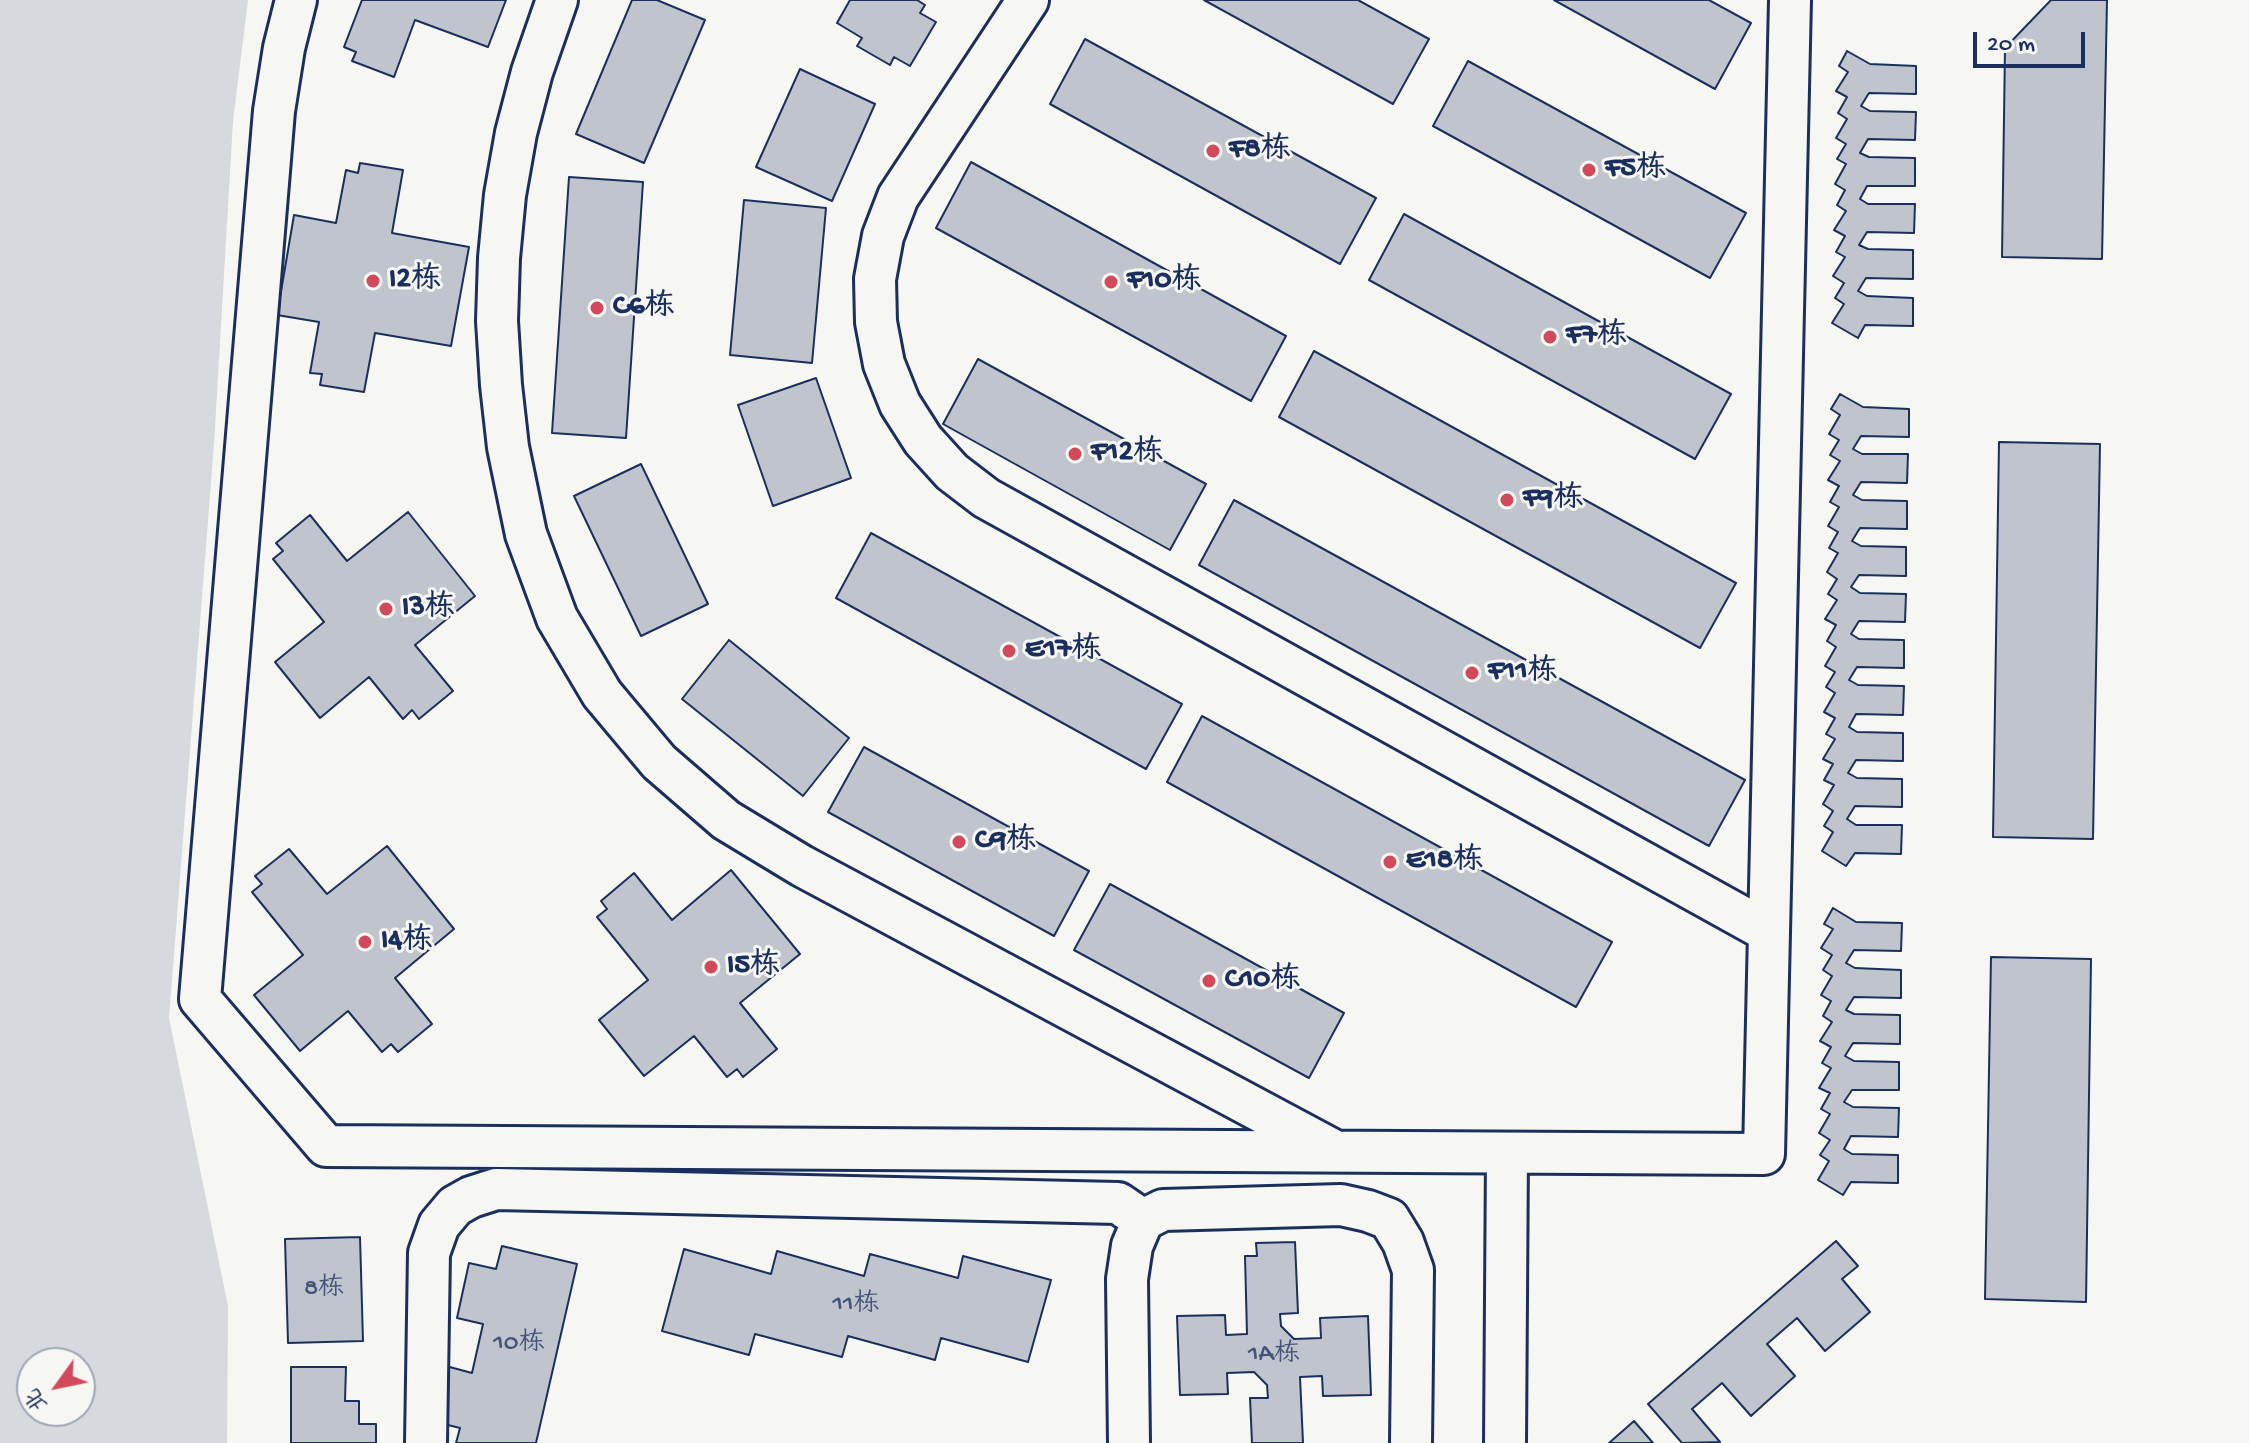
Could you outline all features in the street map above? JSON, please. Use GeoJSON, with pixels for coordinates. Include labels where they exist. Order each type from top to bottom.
{"type":"FeatureCollection","features":[{"type":"Feature","properties":{"kind":"lane"},"geometry":{"type":"LineString","coordinates":[[296,0],[284,48],[274,111],[200,999],[326,1146],[1764,1154],[1790,0]]}},
{"type":"Feature","properties":{"kind":"lane"},"geometry":{"type":"LineString","coordinates":[[557,0],[532,72],[516,133],[505,195],[497,321],[501,385],[508,447],[526,534],[557,618],[602,694],[659,762],[726,820],[802,866],[1336,1152]]}},
{"type":"Feature","properties":{"kind":"lane"},"geometry":{"type":"LineString","coordinates":[[1028,0],[898,197],[883,236],[875,279],[876,322],[884,364],[900,404],[923,440],[952,472],[986,498],[1769,932]]}},
{"type":"Feature","properties":{"kind":"lane"},"geometry":{"type":"LineString","coordinates":[[1505,1443],[1507,1153]]}},
{"type":"Feature","properties":{"kind":"lane"},"geometry":{"type":"LineString","coordinates":[[426,1443],[429,1253],[439,1225],[455,1206],[496,1189],[1118,1203],[1143,1220]]}},
{"type":"Feature","properties":{"kind":"lane"},"geometry":{"type":"LineString","coordinates":[[1129,1443],[1127,1279],[1132,1246],[1143,1220],[1163,1210],[1341,1205],[1389,1219],[1403,1242],[1413,1270],[1411,1443]]}},
{"type":"Feature","properties":{"kind":"shaded area"},"geometry":{"type":"Polygon","coordinates":[[[0,0],[248,0],[233,121],[214,444],[169,1018],[228,1306],[227,1443],[0,1443],[0,0]]]}},
{"type":"Feature","properties":{"kind":"building"},"geometry":{"type":"Polygon","coordinates":[[[362,0],[506,0],[488,47],[415,20],[394,77],[352,61],[356,52],[344,47],[362,0]]]}},
{"type":"Feature","properties":{"kind":"building"},"geometry":{"type":"Polygon","coordinates":[[[632,0],[657,0],[705,20],[644,163],[576,134],[632,0]]]}},
{"type":"Feature","properties":{"kind":"building"},"geometry":{"type":"Polygon","coordinates":[[[850,0],[917,0],[925,5],[920,13],[936,22],[910,66],[894,57],[890,65],[857,46],[862,38],[837,23],[850,0]]]}},
{"type":"Feature","properties":{"kind":"building"},"geometry":{"type":"Polygon","coordinates":[[[1204,0],[1358,0],[1429,39],[1393,104],[1204,0]]]}},
{"type":"Feature","properties":{"kind":"building"},"geometry":{"type":"Polygon","coordinates":[[[1554,0],[1709,0],[1751,23],[1715,89],[1554,0]]]}},
{"type":"Feature","properties":{"kind":"building"},"geometry":{"type":"Polygon","coordinates":[[[2051,0],[2107,0],[2102,259],[2002,257],[2005,48],[2051,0]]]}},
{"type":"Feature","properties":{"kind":"building","name":"F8栋"},"geometry":{"type":"Polygon","coordinates":[[[1085,39],[1376,198],[1340,264],[1050,104],[1085,39]]]}},
{"type":"Feature","properties":{"kind":"building"},"geometry":{"type":"Polygon","coordinates":[[[1847,51],[1870,64],[1916,66],[1916,94],[1869,93],[1861,106],[1870,111],[1916,112],[1915,140],[1868,139],[1860,153],[1869,157],[1915,158],[1915,186],[1867,186],[1860,199],[1868,204],[1915,204],[1914,233],[1867,232],[1859,245],[1868,249],[1913,250],[1913,279],[1866,278],[1858,291],[1867,296],[1913,298],[1913,326],[1865,325],[1858,338],[1832,323],[1844,304],[1835,298],[1844,283],[1833,276],[1845,257],[1836,252],[1845,236],[1834,230],[1846,211],[1837,205],[1845,190],[1835,184],[1846,164],[1837,159],[1846,144],[1836,138],[1847,119],[1838,113],[1847,97],[1836,91],[1848,72],[1839,66],[1847,51]]]}},
{"type":"Feature","properties":{"kind":"building","name":"F5栋"},"geometry":{"type":"Polygon","coordinates":[[[1468,61],[1746,213],[1710,278],[1433,126],[1468,61]]]}},
{"type":"Feature","properties":{"kind":"building"},"geometry":{"type":"Polygon","coordinates":[[[800,69],[875,104],[832,201],[756,167],[800,69]]]}},
{"type":"Feature","properties":{"kind":"building","name":"F10栋"},"geometry":{"type":"Polygon","coordinates":[[[971,162],[1286,336],[1251,401],[936,228],[971,162]]]}},
{"type":"Feature","properties":{"kind":"building","name":"I2栋"},"geometry":{"type":"Polygon","coordinates":[[[360,163],[403,170],[392,233],[469,247],[451,346],[375,333],[364,392],[320,385],[322,374],[310,373],[319,322],[277,315],[294,215],[336,223],[346,170],[358,173],[360,163]]]}},
{"type":"Feature","properties":{"kind":"building","name":"C6栋"},"geometry":{"type":"Polygon","coordinates":[[[569,177],[643,182],[626,438],[552,433],[569,177]]]}},
{"type":"Feature","properties":{"kind":"building"},"geometry":{"type":"Polygon","coordinates":[[[744,200],[826,208],[812,363],[730,355],[744,200]]]}},
{"type":"Feature","properties":{"kind":"building","name":"F7栋"},"geometry":{"type":"Polygon","coordinates":[[[1404,214],[1731,394],[1695,459],[1369,280],[1404,214]]]}},
{"type":"Feature","properties":{"kind":"building","name":"F9栋"},"geometry":{"type":"Polygon","coordinates":[[[1314,351],[1736,583],[1700,648],[1279,417],[1314,351]]]}},
{"type":"Feature","properties":{"kind":"building","name":"F12栋"},"geometry":{"type":"Polygon","coordinates":[[[978,359],[1206,484],[1170,550],[943,424],[978,359]]]}},
{"type":"Feature","properties":{"kind":"building"},"geometry":{"type":"Polygon","coordinates":[[[816,378],[851,478],[773,506],[738,405],[816,378]]]}},
{"type":"Feature","properties":{"kind":"building"},"geometry":{"type":"Polygon","coordinates":[[[1840,394],[1863,407],[1909,409],[1909,437],[1861,436],[1853,449],[1862,454],[1908,454],[1907,483],[1861,482],[1853,495],[1862,500],[1907,501],[1907,529],[1860,528],[1852,541],[1861,546],[1906,547],[1906,576],[1859,575],[1851,587],[1860,593],[1906,594],[1905,622],[1859,621],[1851,634],[1859,639],[1904,640],[1904,668],[1857,667],[1849,680],[1858,685],[1904,686],[1903,715],[1856,714],[1849,727],[1857,732],[1903,733],[1903,761],[1856,760],[1848,773],[1857,778],[1902,779],[1902,807],[1855,806],[1847,819],[1856,825],[1902,825],[1901,854],[1855,853],[1846,866],[1822,851],[1833,832],[1824,826],[1833,811],[1823,804],[1834,785],[1824,780],[1833,764],[1823,759],[1835,739],[1826,734],[1835,718],[1824,712],[1835,693],[1826,687],[1835,672],[1825,666],[1836,647],[1827,641],[1836,625],[1825,619],[1837,600],[1828,594],[1837,579],[1827,572],[1838,553],[1829,548],[1838,532],[1828,526],[1839,507],[1830,502],[1839,486],[1828,480],[1840,461],[1830,455],[1839,440],[1829,434],[1840,415],[1831,409],[1840,394]]]}},
{"type":"Feature","properties":{"kind":"building"},"geometry":{"type":"Polygon","coordinates":[[[1999,442],[2100,444],[2093,839],[1993,837],[1999,442]]]}},
{"type":"Feature","properties":{"kind":"building"},"geometry":{"type":"Polygon","coordinates":[[[641,464],[708,604],[641,636],[574,496],[641,464]]]}},
{"type":"Feature","properties":{"kind":"building","name":"F11栋"},"geometry":{"type":"Polygon","coordinates":[[[1234,500],[1745,780],[1709,846],[1199,565],[1234,500]]]}},
{"type":"Feature","properties":{"kind":"building","name":"I3栋"},"geometry":{"type":"Polygon","coordinates":[[[408,512],[475,596],[415,645],[453,691],[419,719],[412,710],[403,719],[369,677],[320,718],[275,662],[324,622],[273,559],[283,551],[276,543],[310,515],[347,561],[408,512]]]}},
{"type":"Feature","properties":{"kind":"building","name":"E17栋"},"geometry":{"type":"Polygon","coordinates":[[[871,533],[1182,704],[1146,769],[836,598],[871,533]]]}},
{"type":"Feature","properties":{"kind":"building"},"geometry":{"type":"Polygon","coordinates":[[[729,640],[849,738],[803,796],[682,699],[729,640]]]}},
{"type":"Feature","properties":{"kind":"building","name":"E18栋"},"geometry":{"type":"Polygon","coordinates":[[[1202,716],[1612,942],[1576,1007],[1167,782],[1202,716]]]}},
{"type":"Feature","properties":{"kind":"building","name":"C9栋"},"geometry":{"type":"Polygon","coordinates":[[[864,747],[1089,871],[1054,936],[828,812],[864,747]]]}},
{"type":"Feature","properties":{"kind":"building","name":"I4栋"},"geometry":{"type":"Polygon","coordinates":[[[387,846],[454,929],[395,978],[432,1024],[398,1052],[391,1044],[382,1052],[348,1011],[300,1051],[254,995],[303,955],[252,892],[262,884],[255,876],[289,849],[327,894],[387,846]]]}},
{"type":"Feature","properties":{"kind":"building","name":"I5栋"},"geometry":{"type":"Polygon","coordinates":[[[731,870],[800,954],[740,1003],[777,1049],[743,1077],[737,1069],[727,1077],[694,1036],[644,1076],[599,1020],[648,980],[597,917],[607,909],[601,901],[634,873],[672,920],[731,870]]]}},
{"type":"Feature","properties":{"kind":"building","name":"C10栋"},"geometry":{"type":"Polygon","coordinates":[[[1110,884],[1344,1013],[1309,1078],[1074,950],[1110,884]]]}},
{"type":"Feature","properties":{"kind":"building"},"geometry":{"type":"Polygon","coordinates":[[[1833,908],[1856,922],[1902,923],[1901,951],[1854,950],[1846,963],[1855,968],[1901,970],[1901,998],[1854,997],[1846,1010],[1854,1014],[1900,1015],[1900,1044],[1853,1043],[1845,1056],[1854,1061],[1899,1062],[1899,1090],[1852,1090],[1844,1102],[1853,1107],[1899,1108],[1898,1137],[1851,1136],[1844,1149],[1852,1154],[1898,1155],[1898,1183],[1851,1182],[1843,1195],[1818,1180],[1829,1161],[1820,1155],[1830,1140],[1819,1133],[1830,1114],[1821,1109],[1830,1093],[1819,1088],[1831,1068],[1822,1063],[1831,1047],[1820,1041],[1832,1022],[1823,1016],[1831,1001],[1821,995],[1832,976],[1823,970],[1832,955],[1821,948],[1833,929],[1824,924],[1833,908]]]}},
{"type":"Feature","properties":{"kind":"building"},"geometry":{"type":"Polygon","coordinates":[[[1991,957],[2091,959],[2086,1302],[1985,1299],[1991,957]]]}},
{"type":"Feature","properties":{"kind":"building"},"geometry":{"type":"Polygon","coordinates":[[[360,1237],[363,1341],[288,1343],[285,1239],[360,1237]]]}},
{"type":"Feature","properties":{"kind":"building"},"geometry":{"type":"Polygon","coordinates":[[[1836,1241],[1858,1266],[1842,1279],[1870,1312],[1825,1351],[1797,1318],[1767,1344],[1795,1376],[1751,1416],[1722,1383],[1692,1409],[1720,1442],[1682,1443],[1648,1404],[1836,1241]]]}},
{"type":"Feature","properties":{"kind":"building"},"geometry":{"type":"Polygon","coordinates":[[[1295,1242],[1298,1313],[1280,1314],[1281,1326],[1294,1339],[1321,1338],[1320,1318],[1368,1316],[1371,1395],[1323,1396],[1322,1376],[1300,1377],[1303,1443],[1252,1443],[1250,1398],[1268,1398],[1267,1385],[1254,1372],[1227,1373],[1228,1394],[1180,1395],[1177,1316],[1225,1315],[1226,1335],[1247,1334],[1245,1256],[1257,1256],[1256,1243],[1295,1242]]]}},
{"type":"Feature","properties":{"kind":"building"},"geometry":{"type":"Polygon","coordinates":[[[502,1246],[577,1264],[536,1443],[456,1443],[460,1428],[432,1421],[446,1366],[472,1373],[483,1324],[457,1318],[469,1263],[496,1269],[502,1246]]]}},
{"type":"Feature","properties":{"kind":"building"},"geometry":{"type":"Polygon","coordinates":[[[684,1249],[771,1274],[777,1251],[864,1276],[870,1254],[958,1278],[963,1256],[1051,1280],[1028,1362],[941,1338],[935,1360],[848,1336],[842,1357],[755,1334],[749,1355],[662,1331],[684,1249]]]}},
{"type":"Feature","properties":{"kind":"building"},"geometry":{"type":"Polygon","coordinates":[[[291,1367],[346,1367],[345,1401],[359,1401],[359,1424],[376,1424],[376,1443],[291,1443],[291,1367]]]}},
{"type":"Feature","properties":{"kind":"building"},"geometry":{"type":"Polygon","coordinates":[[[1634,1421],[1653,1443],[1609,1443],[1634,1421]]]}},
{"type":"Feature","properties":{"kind":"place","name":"F8栋"},"geometry":{"type":"Point","coordinates":[1213,151]}},
{"type":"Feature","properties":{"kind":"place","name":"F5栋"},"geometry":{"type":"Point","coordinates":[1589,170]}},
{"type":"Feature","properties":{"kind":"place","name":"I2栋"},"geometry":{"type":"Point","coordinates":[373,281]}},
{"type":"Feature","properties":{"kind":"place","name":"F10栋"},"geometry":{"type":"Point","coordinates":[1111,282]}},
{"type":"Feature","properties":{"kind":"place","name":"C6栋"},"geometry":{"type":"Point","coordinates":[597,308]}},
{"type":"Feature","properties":{"kind":"place","name":"F7栋"},"geometry":{"type":"Point","coordinates":[1550,337]}},
{"type":"Feature","properties":{"kind":"place","name":"F12栋"},"geometry":{"type":"Point","coordinates":[1075,454]}},
{"type":"Feature","properties":{"kind":"place","name":"F9栋"},"geometry":{"type":"Point","coordinates":[1507,500]}},
{"type":"Feature","properties":{"kind":"place","name":"I3栋"},"geometry":{"type":"Point","coordinates":[386,609]}},
{"type":"Feature","properties":{"kind":"place","name":"E17栋"},"geometry":{"type":"Point","coordinates":[1009,651]}},
{"type":"Feature","properties":{"kind":"place","name":"F11栋"},"geometry":{"type":"Point","coordinates":[1472,673]}},
{"type":"Feature","properties":{"kind":"place","name":"C9栋"},"geometry":{"type":"Point","coordinates":[959,842]}},
{"type":"Feature","properties":{"kind":"place","name":"E18栋"},"geometry":{"type":"Point","coordinates":[1390,862]}},
{"type":"Feature","properties":{"kind":"place","name":"I4栋"},"geometry":{"type":"Point","coordinates":[365,942]}},
{"type":"Feature","properties":{"kind":"place","name":"I5栋"},"geometry":{"type":"Point","coordinates":[711,967]}},
{"type":"Feature","properties":{"kind":"place","name":"C10栋"},"geometry":{"type":"Point","coordinates":[1209,981]}}]}
